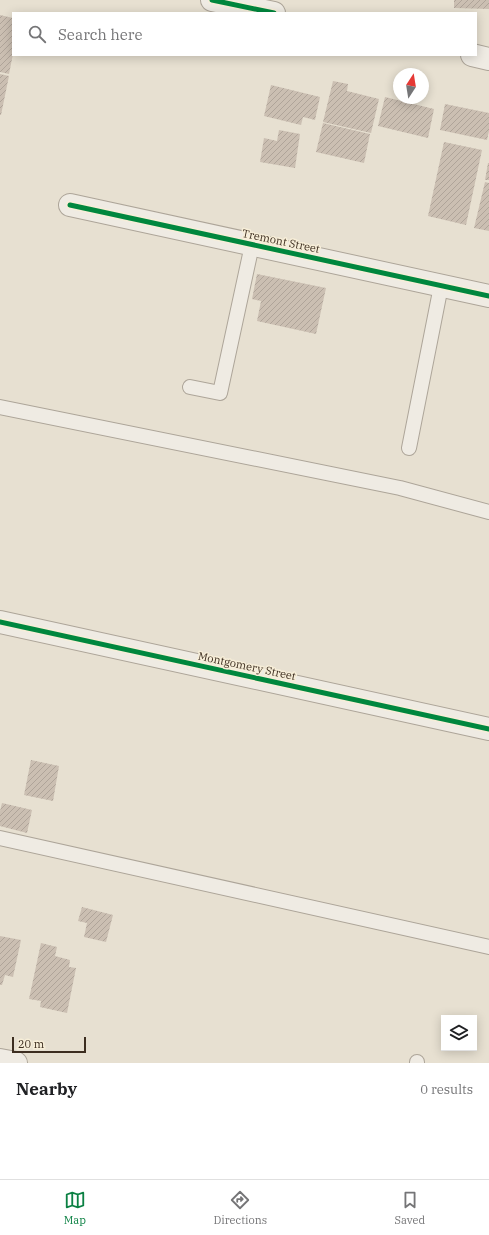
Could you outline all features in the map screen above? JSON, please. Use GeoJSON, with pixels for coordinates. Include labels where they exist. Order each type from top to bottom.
{"type":"FeatureCollection","features":[{"type":"Feature","properties":{"kind":"street"},"geometry":{"type":"LineString","coordinates":[[212,0],[270,12]]}},
{"type":"Feature","properties":{"kind":"street"},"geometry":{"type":"LineString","coordinates":[[476,56],[489,59]]}},
{"type":"Feature","properties":{"kind":"street","name":"Tremont Street"},"geometry":{"type":"LineString","coordinates":[[70,205],[489,296]]}},
{"type":"Feature","properties":{"kind":"street","name":"Montgomery Street"},"geometry":{"type":"LineString","coordinates":[[0,622],[489,729]]}},
{"type":"Feature","properties":{"kind":"street"},"geometry":{"type":"LineString","coordinates":[[0,1060],[16,1063]]}},
{"type":"Feature","properties":{"kind":"lane"},"geometry":{"type":"LineString","coordinates":[[275,12],[279,0]]}},
{"type":"Feature","properties":{"kind":"lane"},"geometry":{"type":"LineString","coordinates":[[190,387],[220,393],[252,245]]}},
{"type":"Feature","properties":{"kind":"lane"},"geometry":{"type":"LineString","coordinates":[[409,448],[441,286]]}},
{"type":"Feature","properties":{"kind":"lane"},"geometry":{"type":"LineString","coordinates":[[0,407],[400,488],[489,512]]}},
{"type":"Feature","properties":{"kind":"lane"},"geometry":{"type":"LineString","coordinates":[[0,838],[489,947]]}},
{"type":"Feature","properties":{"kind":"building"},"geometry":{"type":"Polygon","coordinates":[[[454,0],[489,0],[489,9],[454,8],[454,0]]]}},
{"type":"Feature","properties":{"kind":"building"},"geometry":{"type":"Polygon","coordinates":[[[0,15],[12,18],[13,56],[9,74],[0,72],[0,15]]]}},
{"type":"Feature","properties":{"kind":"building"},"geometry":{"type":"Polygon","coordinates":[[[0,74],[9,76],[1,115],[0,115],[0,74]]]}},
{"type":"Feature","properties":{"kind":"building"},"geometry":{"type":"Polygon","coordinates":[[[333,81],[348,84],[347,91],[379,99],[371,133],[323,122],[333,81]]]}},
{"type":"Feature","properties":{"kind":"building"},"geometry":{"type":"Polygon","coordinates":[[[271,85],[320,97],[315,120],[303,117],[301,125],[264,116],[271,85]]]}},
{"type":"Feature","properties":{"kind":"building"},"geometry":{"type":"Polygon","coordinates":[[[385,97],[393,99],[393,104],[414,104],[434,109],[428,138],[378,126],[385,97]]]}},
{"type":"Feature","properties":{"kind":"building"},"geometry":{"type":"Polygon","coordinates":[[[445,104],[489,113],[489,131],[487,140],[440,130],[445,104]]]}},
{"type":"Feature","properties":{"kind":"building"},"geometry":{"type":"Polygon","coordinates":[[[323,123],[370,134],[364,163],[316,152],[323,123]]]}},
{"type":"Feature","properties":{"kind":"building"},"geometry":{"type":"Polygon","coordinates":[[[279,130],[300,134],[295,168],[260,162],[264,138],[277,141],[279,130]]]}},
{"type":"Feature","properties":{"kind":"building"},"geometry":{"type":"Polygon","coordinates":[[[444,142],[482,150],[466,225],[428,216],[444,142]]]}},
{"type":"Feature","properties":{"kind":"building"},"geometry":{"type":"Polygon","coordinates":[[[488,163],[489,180],[485,180],[488,163]]]}},
{"type":"Feature","properties":{"kind":"building"},"geometry":{"type":"Polygon","coordinates":[[[485,182],[489,183],[489,231],[474,228],[485,182]]]}},
{"type":"Feature","properties":{"kind":"building"},"geometry":{"type":"Polygon","coordinates":[[[257,274],[326,288],[316,334],[257,321],[261,301],[252,299],[257,274]]]}},
{"type":"Feature","properties":{"kind":"building"},"geometry":{"type":"Polygon","coordinates":[[[31,760],[59,766],[53,801],[24,795],[31,760]]]}},
{"type":"Feature","properties":{"kind":"building"},"geometry":{"type":"Polygon","coordinates":[[[2,803],[32,810],[27,833],[0,826],[0,811],[2,803]]]}},
{"type":"Feature","properties":{"kind":"building"},"geometry":{"type":"Polygon","coordinates":[[[82,907],[113,915],[106,942],[84,937],[87,923],[78,921],[82,907]]]}},
{"type":"Feature","properties":{"kind":"building"},"geometry":{"type":"Polygon","coordinates":[[[0,936],[21,940],[13,977],[5,975],[2,985],[0,985],[0,936]]]}},
{"type":"Feature","properties":{"kind":"building"},"geometry":{"type":"Polygon","coordinates":[[[41,943],[57,947],[55,956],[70,960],[69,967],[76,968],[67,1013],[40,1007],[41,1001],[29,999],[41,943]]]}},
{"type":"Feature","properties":{"kind":"cycle path"},"geometry":{"type":"LineString","coordinates":[[212,0],[269,12]]}},
{"type":"Feature","properties":{"kind":"cycle path"},"geometry":{"type":"LineString","coordinates":[[70,205],[489,296]]}},
{"type":"Feature","properties":{"kind":"cycle path"},"geometry":{"type":"LineString","coordinates":[[0,622],[489,729]]}}]}
